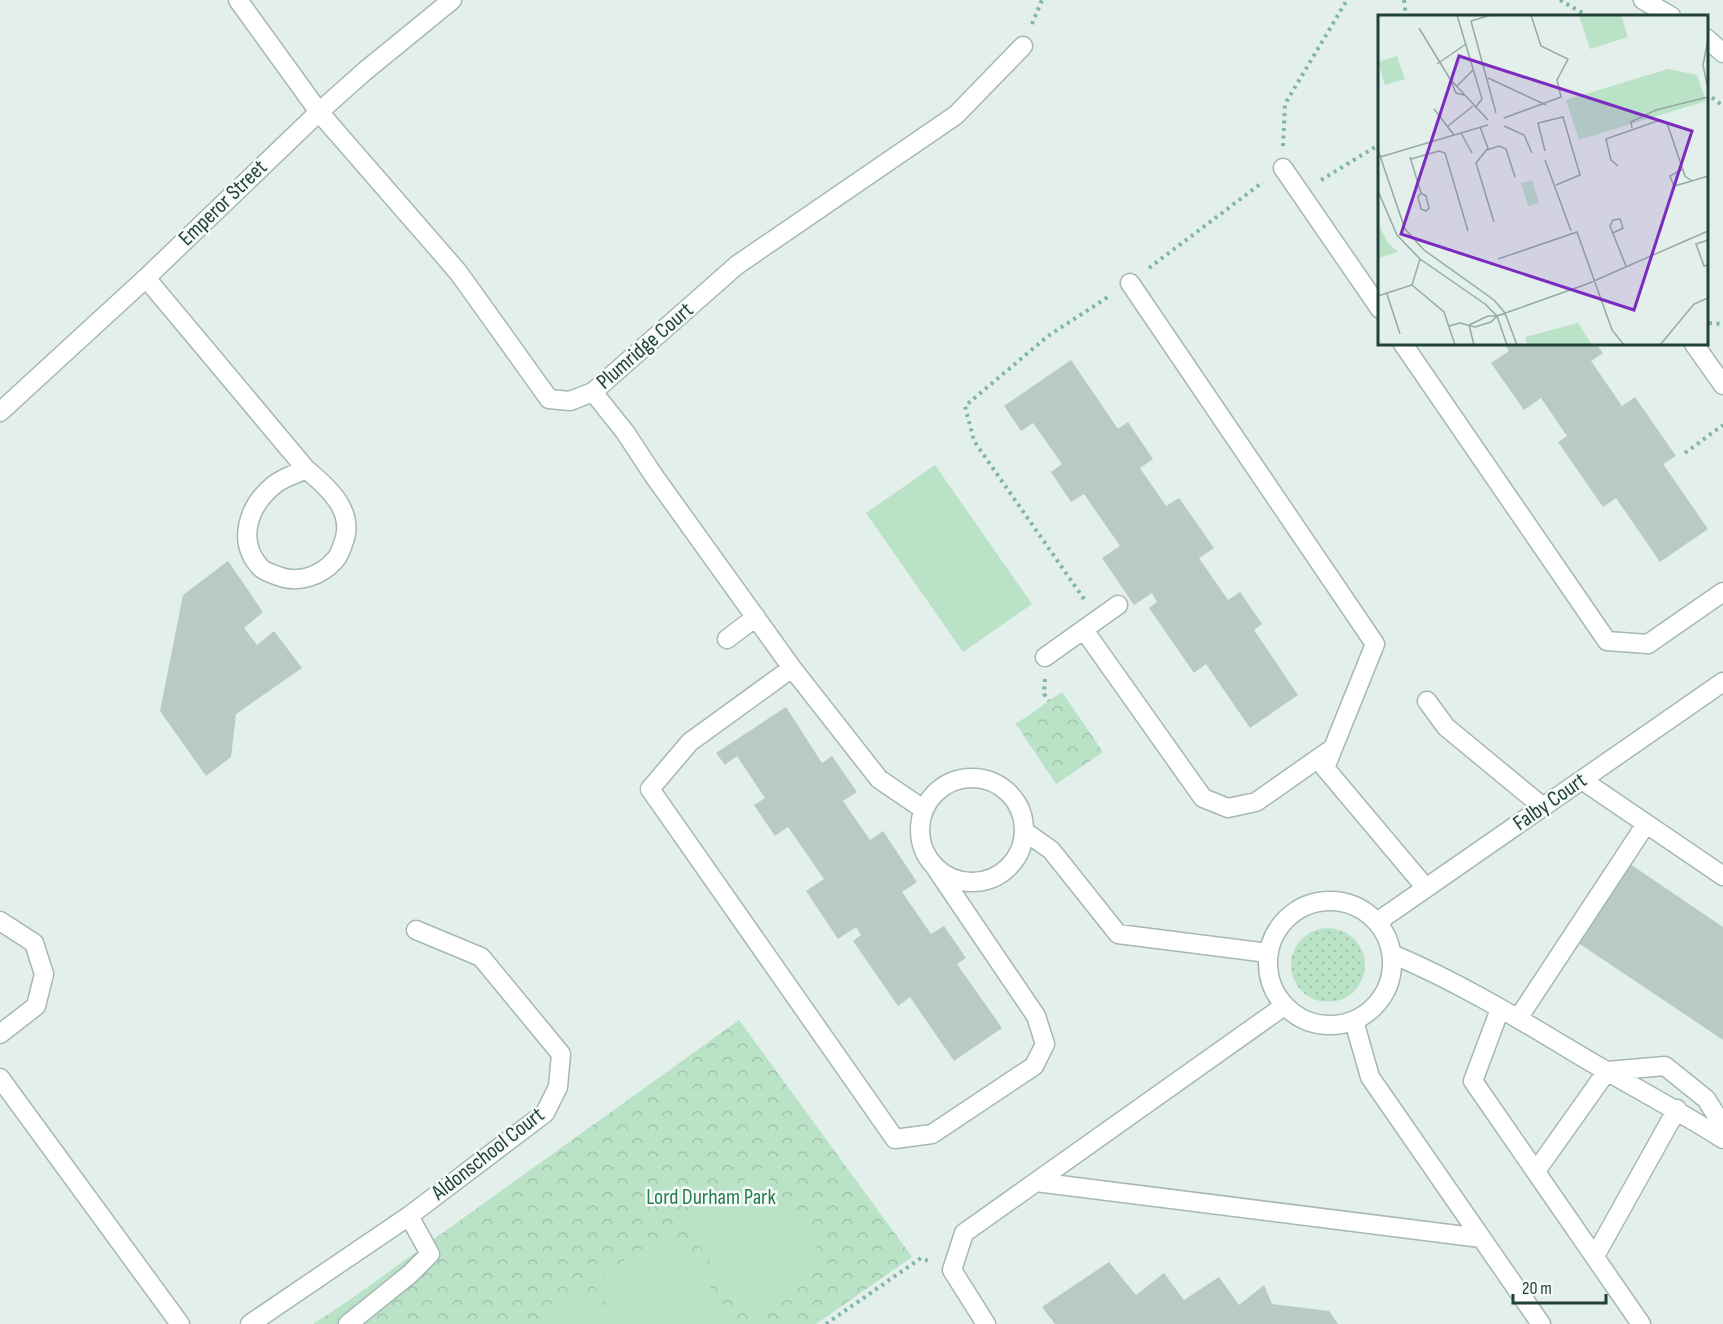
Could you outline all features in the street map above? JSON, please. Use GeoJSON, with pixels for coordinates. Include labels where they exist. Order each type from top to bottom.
{"type":"FeatureCollection","features":[{"type":"Feature","properties":{"kind":"street","name":"Plumridge Court"},"geometry":{"type":"LineString","coordinates":[[238,0],[319,112],[458,272],[549,399],[570,401],[592,392],[737,265],[956,116],[1023,46]]}},
{"type":"Feature","properties":{"kind":"street","name":"Emperor Street"},"geometry":{"type":"LineString","coordinates":[[0,412],[146,278],[319,112],[366,70],[452,0]]}},
{"type":"Feature","properties":{"kind":"street"},"geometry":{"type":"LineString","coordinates":[[1643,0],[1669,15]]}},
{"type":"Feature","properties":{"kind":"street"},"geometry":{"type":"LineString","coordinates":[[1708,39],[1723,53]]}},
{"type":"Feature","properties":{"kind":"street"},"geometry":{"type":"LineString","coordinates":[[1282,168],[1378,306]]}},
{"type":"Feature","properties":{"kind":"street"},"geometry":{"type":"LineString","coordinates":[[146,278],[306,469],[326,486],[343,507],[347,534],[337,559],[315,576],[288,580],[262,570],[249,550],[247,526],[257,502],[275,484],[306,469]]}},
{"type":"Feature","properties":{"kind":"street"},"geometry":{"type":"LineString","coordinates":[[1130,283],[1375,644],[1325,768],[1426,888]]}},
{"type":"Feature","properties":{"kind":"street"},"geometry":{"type":"LineString","coordinates":[[1404,345],[1607,641],[1648,644],[1723,592]]}},
{"type":"Feature","properties":{"kind":"street"},"geometry":{"type":"LineString","coordinates":[[1695,345],[1723,385]]}},
{"type":"Feature","properties":{"kind":"street"},"geometry":{"type":"LineString","coordinates":[[592,392],[625,432],[792,668],[879,778],[923,809]]}},
{"type":"Feature","properties":{"kind":"street"},"geometry":{"type":"LineString","coordinates":[[1045,657],[1118,605]]}},
{"type":"Feature","properties":{"kind":"street"},"geometry":{"type":"LineString","coordinates":[[727,639],[756,617]]}},
{"type":"Feature","properties":{"kind":"street"},"geometry":{"type":"LineString","coordinates":[[1084,630],[1203,798],[1228,808],[1256,802],[1333,748]]}},
{"type":"Feature","properties":{"kind":"street"},"geometry":{"type":"LineString","coordinates":[[792,668],[690,742],[650,789],[895,1138],[932,1134],[1034,1066],[1045,1044],[1036,1016],[927,857],[920,842],[919,826],[923,809],[932,794],[947,783],[964,777],[982,778],[1000,785],[1013,797],[1022,813],[1024,831],[1021,849],[1012,863],[1000,874],[984,881],[968,882],[951,879],[937,870]]}},
{"type":"Feature","properties":{"kind":"street","name":"Falby Court"},"geometry":{"type":"LineString","coordinates":[[1377,922],[1723,682]]}},
{"type":"Feature","properties":{"kind":"street"},"geometry":{"type":"LineString","coordinates":[[1427,701],[1446,727],[1543,807]]}},
{"type":"Feature","properties":{"kind":"street"},"geometry":{"type":"LineString","coordinates":[[1582,780],[1723,876]]}},
{"type":"Feature","properties":{"kind":"street"},"geometry":{"type":"LineString","coordinates":[[1519,1017],[1646,824]]}},
{"type":"Feature","properties":{"kind":"street"},"geometry":{"type":"LineString","coordinates":[[1024,831],[1051,850],[1119,934],[1268,953]]}},
{"type":"Feature","properties":{"kind":"street"},"geometry":{"type":"LineString","coordinates":[[1336,901],[1356,906],[1377,922],[1385,934],[1392,954],[1391,975],[1385,994],[1372,1010],[1354,1021],[1336,1026],[1317,1025],[1299,1018],[1284,1006],[1268,975],[1270,944],[1280,925],[1296,911],[1315,902],[1336,901]]}},
{"type":"Feature","properties":{"kind":"street"},"geometry":{"type":"LineString","coordinates":[[0,921],[34,943],[44,974],[36,1006],[0,1034]]}},
{"type":"Feature","properties":{"kind":"street","name":"Aldonschool Court"},"geometry":{"type":"LineString","coordinates":[[250,1324],[409,1216],[545,1113],[558,1087],[561,1054],[481,957],[416,930]]}},
{"type":"Feature","properties":{"kind":"street"},"geometry":{"type":"LineString","coordinates":[[1392,954],[1434,971],[1500,1009],[1519,1017],[1607,1071],[1677,1109],[1723,1139]]}},
{"type":"Feature","properties":{"kind":"street"},"geometry":{"type":"LineString","coordinates":[[986,1324],[952,1270],[964,1233],[1284,1006]]}},
{"type":"Feature","properties":{"kind":"street"},"geometry":{"type":"LineString","coordinates":[[1500,1009],[1473,1081],[1641,1324]]}},
{"type":"Feature","properties":{"kind":"street"},"geometry":{"type":"LineString","coordinates":[[1354,1021],[1370,1077],[1541,1324]]}},
{"type":"Feature","properties":{"kind":"street"},"geometry":{"type":"LineString","coordinates":[[1536,1172],[1607,1071],[1665,1066],[1706,1099],[1723,1126]]}},
{"type":"Feature","properties":{"kind":"street"},"geometry":{"type":"LineString","coordinates":[[0,1078],[180,1324]]}},
{"type":"Feature","properties":{"kind":"street"},"geometry":{"type":"LineString","coordinates":[[1594,1256],[1677,1109]]}},
{"type":"Feature","properties":{"kind":"street"},"geometry":{"type":"LineString","coordinates":[[1036,1182],[1481,1238]]}},
{"type":"Feature","properties":{"kind":"street"},"geometry":{"type":"LineString","coordinates":[[348,1324],[410,1275],[430,1254],[409,1216]]}},
{"type":"Feature","properties":{"kind":"path"},"geometry":{"type":"LineString","coordinates":[[1404,0],[1406,15]]}},
{"type":"Feature","properties":{"kind":"path"},"geometry":{"type":"LineString","coordinates":[[1560,0],[1586,15]]}},
{"type":"Feature","properties":{"kind":"path"},"geometry":{"type":"LineString","coordinates":[[1708,94],[1723,106]]}},
{"type":"Feature","properties":{"kind":"path"},"geometry":{"type":"LineString","coordinates":[[1300,193],[1378,145]]}},
{"type":"Feature","properties":{"kind":"path"},"geometry":{"type":"LineString","coordinates":[[1708,322],[1723,324]]}},
{"type":"Feature","properties":{"kind":"path"},"geometry":{"type":"LineString","coordinates":[[1685,453],[1723,424]]}},
{"type":"Feature","properties":{"kind":"path"},"geometry":{"type":"LineString","coordinates":[[826,1324],[921,1258],[952,1270]]}},
{"type":"Feature","properties":{"kind":"green space"},"geometry":{"type":"Polygon","coordinates":[[[935,465],[1032,604],[963,652],[866,513],[935,465]]]}},
{"type":"Feature","properties":{"kind":"green space"},"geometry":{"type":"Polygon","coordinates":[[[1062,692],[1103,752],[1056,784],[1016,724],[1062,692]]]}},
{"type":"Feature","properties":{"kind":"green space"},"geometry":{"type":"Polygon","coordinates":[[[1328,928],[1342,931],[1354,939],[1362,951],[1365,965],[1362,979],[1354,991],[1342,999],[1328,1002],[1314,999],[1302,991],[1294,979],[1291,965],[1294,951],[1302,939],[1314,931],[1328,928]]]}},
{"type":"Feature","properties":{"kind":"green space","name":"Lord Durham Park"},"geometry":{"type":"Polygon","coordinates":[[[739,1020],[912,1257],[816,1324],[313,1324],[348,1301],[739,1020]]]}},
{"type":"Feature","properties":{"kind":"green space"},"geometry":{"type":"Polygon","coordinates":[[[762,1168],[827,1263],[748,1317],[683,1222],[762,1168]]]}},
{"type":"Feature","properties":{"kind":"green space"},"geometry":{"type":"Polygon","coordinates":[[[671,1229],[736,1324],[620,1324],[592,1283],[671,1229]]]}},
{"type":"Feature","properties":{"kind":"green space"},"geometry":{"type":"Polygon","coordinates":[[[581,1291],[604,1324],[532,1324],[581,1291]]]}},
{"type":"Feature","properties":{"kind":"building"},"geometry":{"type":"Polygon","coordinates":[[[1505,345],[1597,345],[1603,353],[1591,361],[1622,406],[1635,397],[1676,456],[1663,464],[1708,529],[1660,562],[1616,498],[1603,507],[1558,442],[1567,436],[1541,398],[1524,410],[1491,363],[1509,351],[1505,345]]]}},
{"type":"Feature","properties":{"kind":"building"},"geometry":{"type":"Polygon","coordinates":[[[1071,360],[1118,429],[1128,422],[1153,459],[1140,468],[1166,506],[1179,498],[1214,548],[1199,558],[1228,600],[1240,592],[1262,624],[1254,630],[1298,695],[1250,728],[1206,664],[1194,673],[1149,608],[1157,602],[1152,593],[1134,605],[1102,558],[1120,546],[1084,494],[1071,502],[1051,472],[1062,464],[1033,423],[1021,431],[1004,406],[1071,360]]]}},
{"type":"Feature","properties":{"kind":"building"},"geometry":{"type":"Polygon","coordinates":[[[228,561],[263,612],[244,628],[257,645],[274,631],[302,668],[236,714],[231,757],[206,776],[160,711],[183,595],[228,561]]]}},
{"type":"Feature","properties":{"kind":"building"},"geometry":{"type":"Polygon","coordinates":[[[786,707],[822,763],[832,756],[857,792],[843,801],[870,840],[883,831],[917,882],[902,892],[931,934],[944,926],[966,958],[957,964],[1002,1028],[954,1061],[910,997],[898,1006],[853,941],[861,935],[856,927],[838,939],[806,891],[824,879],[788,827],[775,836],[754,805],[765,798],[737,756],[725,765],[716,753],[786,707]]]}},
{"type":"Feature","properties":{"kind":"building"},"geometry":{"type":"Polygon","coordinates":[[[1627,862],[1723,927],[1723,1040],[1574,940],[1627,862]]]}},
{"type":"Feature","properties":{"kind":"building"},"geometry":{"type":"Polygon","coordinates":[[[1109,1262],[1136,1295],[1164,1273],[1184,1300],[1219,1277],[1239,1305],[1264,1285],[1272,1304],[1329,1311],[1338,1324],[1055,1324],[1042,1307],[1109,1262]]]}}]}
